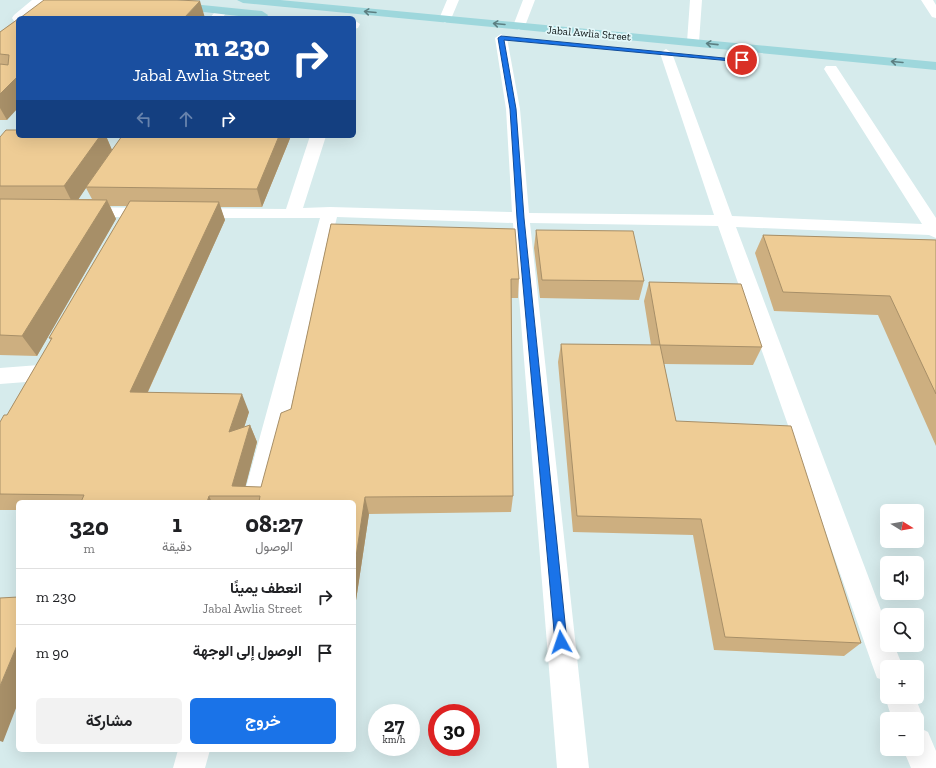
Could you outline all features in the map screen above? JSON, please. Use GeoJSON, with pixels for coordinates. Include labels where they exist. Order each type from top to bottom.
{"type":"FeatureCollection","features":[{"type":"Feature","properties":{"kind":"main road","name":"Jabal Awlia Street"},"geometry":{"type":"LineString","coordinates":[[243,0],[298,3],[445,19],[505,35],[693,42],[936,66]]}},
{"type":"Feature","properties":{"kind":"main road"},"geometry":{"type":"LineString","coordinates":[[158,5],[219,14],[274,16]]}},
{"type":"Feature","properties":{"kind":"main road"},"geometry":{"type":"LineString","coordinates":[[356,24],[370,25]]}},
{"type":"Feature","properties":{"kind":"main road"},"geometry":{"type":"LineString","coordinates":[[792,65],[929,78]]}},
{"type":"Feature","properties":{"kind":"street"},"geometry":{"type":"LineString","coordinates":[[20,16],[39,0]]}},
{"type":"Feature","properties":{"kind":"street"},"geometry":{"type":"LineString","coordinates":[[445,19],[453,0]]}},
{"type":"Feature","properties":{"kind":"street"},"geometry":{"type":"LineString","coordinates":[[529,0],[505,35],[573,768]]}},
{"type":"Feature","properties":{"kind":"street"},"geometry":{"type":"LineString","coordinates":[[693,42],[696,0]]}},
{"type":"Feature","properties":{"kind":"street"},"geometry":{"type":"LineString","coordinates":[[928,0],[936,14]]}},
{"type":"Feature","properties":{"kind":"street"},"geometry":{"type":"LineString","coordinates":[[6,29],[16,20]]}},
{"type":"Feature","properties":{"kind":"street"},"geometry":{"type":"LineString","coordinates":[[666,53],[723,221],[832,521],[885,660]]}},
{"type":"Feature","properties":{"kind":"street"},"geometry":{"type":"LineString","coordinates":[[831,69],[935,230]]}},
{"type":"Feature","properties":{"kind":"street"},"geometry":{"type":"LineString","coordinates":[[293,214],[317,138]]}},
{"type":"Feature","properties":{"kind":"street"},"geometry":{"type":"LineString","coordinates":[[78,208],[131,213],[293,214],[330,212],[521,218],[723,221],[935,230]]}},
{"type":"Feature","properties":{"kind":"street"},"geometry":{"type":"LineString","coordinates":[[256,500],[330,212]]}},
{"type":"Feature","properties":{"kind":"street"},"geometry":{"type":"LineString","coordinates":[[119,233],[131,213]]}},
{"type":"Feature","properties":{"kind":"street"},"geometry":{"type":"LineString","coordinates":[[0,376],[43,366],[28,392]]}},
{"type":"Feature","properties":{"kind":"street"},"geometry":{"type":"LineString","coordinates":[[189,768],[193,752]]}},
{"type":"Feature","properties":{"kind":"street"},"geometry":{"type":"LineString","coordinates":[[922,756],[927,768]]}},
{"type":"Feature","properties":{"kind":"building"},"geometry":{"type":"Polygon","coordinates":[[[44,0],[200,1],[186,16],[23,16],[44,0]]]}},
{"type":"Feature","properties":{"kind":"building"},"geometry":{"type":"Polygon","coordinates":[[[16,20],[16,78],[0,94],[0,64],[8,65],[9,55],[0,54],[0,32],[16,20]]]}},
{"type":"Feature","properties":{"kind":"building"},"geometry":{"type":"Polygon","coordinates":[[[6,130],[16,130],[16,138],[99,138],[64,186],[0,186],[0,137],[6,130]]]}},
{"type":"Feature","properties":{"kind":"building"},"geometry":{"type":"Polygon","coordinates":[[[121,138],[278,138],[257,189],[86,187],[121,138]]]}},
{"type":"Feature","properties":{"kind":"building"},"geometry":{"type":"Polygon","coordinates":[[[0,199],[107,200],[22,336],[0,335],[0,199]]]}},
{"type":"Feature","properties":{"kind":"building"},"geometry":{"type":"Polygon","coordinates":[[[130,201],[219,202],[130,392],[242,394],[229,432],[250,425],[232,486],[261,487],[281,413],[291,409],[331,224],[515,229],[519,279],[511,279],[513,496],[365,497],[356,557],[356,500],[259,500],[260,496],[209,496],[208,500],[82,500],[84,495],[0,494],[0,422],[4,415],[7,415],[52,338],[49,338],[130,201]]]}},
{"type":"Feature","properties":{"kind":"building"},"geometry":{"type":"Polygon","coordinates":[[[536,230],[633,231],[644,281],[542,280],[536,230]]]}},
{"type":"Feature","properties":{"kind":"building"},"geometry":{"type":"Polygon","coordinates":[[[763,235],[936,240],[936,394],[890,296],[783,292],[763,235]]]}},
{"type":"Feature","properties":{"kind":"building"},"geometry":{"type":"Polygon","coordinates":[[[649,282],[741,284],[762,347],[660,345],[649,282]]]}},
{"type":"Feature","properties":{"kind":"building"},"geometry":{"type":"Polygon","coordinates":[[[561,344],[660,345],[676,421],[791,426],[861,643],[725,637],[701,519],[577,516],[561,344]]]}},
{"type":"Feature","properties":{"kind":"building"},"geometry":{"type":"Polygon","coordinates":[[[16,597],[16,648],[0,686],[0,598],[16,597]]]}},
{"type":"Feature","properties":{"kind":"route"},"geometry":{"type":"LineString","coordinates":[[561,642],[521,218],[513,109],[501,38],[742,60]]}}]}
